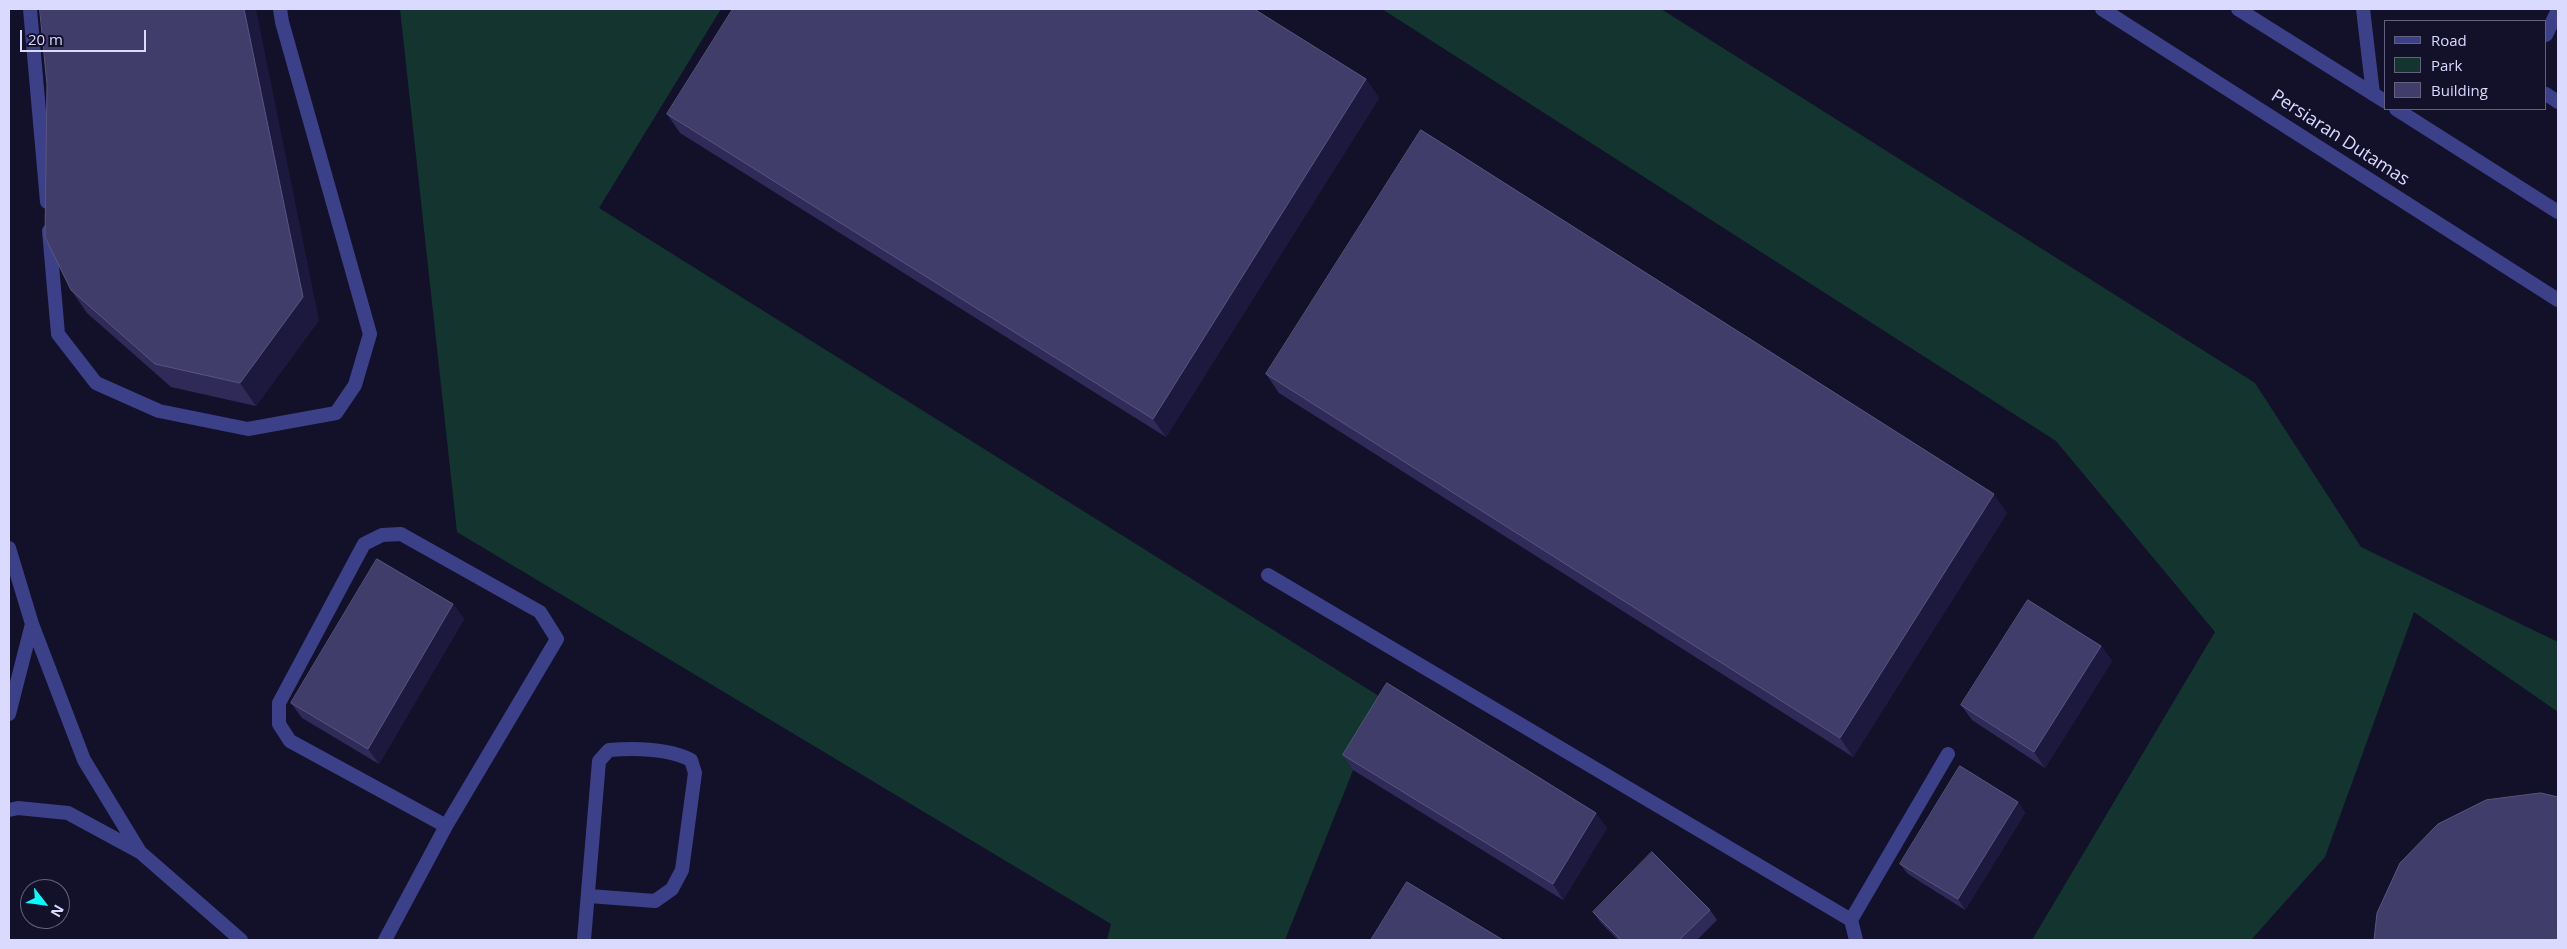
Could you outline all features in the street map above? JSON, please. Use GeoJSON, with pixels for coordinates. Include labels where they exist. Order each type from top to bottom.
{"type":"FeatureCollection","features":[{"type":"Feature","properties":{"kind":"street"},"geometry":{"type":"LineString","coordinates":[[30,9],[58,334],[96,383],[159,411],[248,429],[336,412],[355,386],[370,334],[282,22],[280,9]]}},
{"type":"Feature","properties":{"kind":"street","name":"Persiaran Dutamas"},"geometry":{"type":"LineString","coordinates":[[2102,9],[2558,300]]}},
{"type":"Feature","properties":{"kind":"street"},"geometry":{"type":"LineString","coordinates":[[2238,9],[2384,101]]}},
{"type":"Feature","properties":{"kind":"street"},"geometry":{"type":"LineString","coordinates":[[2362,9],[2373,94]]}},
{"type":"Feature","properties":{"kind":"street"},"geometry":{"type":"LineString","coordinates":[[2547,33],[2558,10]]}},
{"type":"Feature","properties":{"kind":"street"},"geometry":{"type":"LineString","coordinates":[[2547,95],[2558,102]]}},
{"type":"Feature","properties":{"kind":"street"},"geometry":{"type":"LineString","coordinates":[[2398,110],[2558,212]]}},
{"type":"Feature","properties":{"kind":"street"},"geometry":{"type":"LineString","coordinates":[[385,940],[446,826],[557,639],[540,612],[401,534],[382,535],[364,544],[279,703],[279,724],[290,741],[446,826]]}},
{"type":"Feature","properties":{"kind":"street"},"geometry":{"type":"LineString","coordinates":[[9,548],[32,624],[84,760],[140,852]]}},
{"type":"Feature","properties":{"kind":"street"},"geometry":{"type":"LineString","coordinates":[[1268,575],[1851,920]]}},
{"type":"Feature","properties":{"kind":"street"},"geometry":{"type":"LineString","coordinates":[[9,714],[32,624]]}},
{"type":"Feature","properties":{"kind":"street"},"geometry":{"type":"LineString","coordinates":[[584,940],[599,761],[609,750],[626,749],[679,754],[690,760],[695,773],[682,870],[672,889],[655,901],[589,896]]}},
{"type":"Feature","properties":{"kind":"street"},"geometry":{"type":"LineString","coordinates":[[1856,940],[1851,920],[1948,754]]}},
{"type":"Feature","properties":{"kind":"street"},"geometry":{"type":"LineString","coordinates":[[9,810],[18,808],[68,813],[140,852],[241,940]]}},
{"type":"Feature","properties":{"kind":"green space"},"geometry":{"type":"Polygon","coordinates":[[[400,9],[721,9],[599,208],[1382,698],[1285,940],[1107,940],[1111,924],[457,532],[400,9]]]}},
{"type":"Feature","properties":{"kind":"green space"},"geometry":{"type":"Polygon","coordinates":[[[1382,9],[1661,9],[2255,383],[2361,547],[2558,642],[2558,712],[2414,612],[2325,857],[2251,940],[2032,940],[2215,632],[2056,441],[1382,9]]]}},
{"type":"Feature","properties":{"kind":"building"},"geometry":{"type":"Polygon","coordinates":[[[40,9],[244,9],[303,297],[240,383],[155,364],[71,290],[45,237],[47,85],[40,9]]]}},
{"type":"Feature","properties":{"kind":"building"},"geometry":{"type":"Polygon","coordinates":[[[733,9],[1254,9],[1366,79],[1153,419],[667,114],[733,9]]]}},
{"type":"Feature","properties":{"kind":"building"},"geometry":{"type":"Polygon","coordinates":[[[1421,130],[1994,494],[1840,738],[1266,374],[1421,130]]]}},
{"type":"Feature","properties":{"kind":"building"},"geometry":{"type":"Polygon","coordinates":[[[377,559],[453,604],[368,749],[291,703],[377,559]]]}},
{"type":"Feature","properties":{"kind":"building"},"geometry":{"type":"Polygon","coordinates":[[[2028,600],[2101,646],[2034,752],[1961,705],[2028,600]]]}},
{"type":"Feature","properties":{"kind":"building"},"geometry":{"type":"Polygon","coordinates":[[[1387,683],[1596,813],[1553,884],[1343,755],[1387,683]]]}},
{"type":"Feature","properties":{"kind":"building"},"geometry":{"type":"Polygon","coordinates":[[[1960,766],[2018,802],[1958,899],[1900,864],[1960,766]]]}},
{"type":"Feature","properties":{"kind":"building"},"geometry":{"type":"Polygon","coordinates":[[[2541,793],[2558,797],[2558,940],[2374,940],[2377,913],[2400,863],[2438,824],[2486,800],[2541,793]]]}},
{"type":"Feature","properties":{"kind":"building"},"geometry":{"type":"Polygon","coordinates":[[[1652,852],[1710,910],[1679,940],[1621,940],[1593,912],[1652,852]]]}},
{"type":"Feature","properties":{"kind":"building"},"geometry":{"type":"Polygon","coordinates":[[[1407,882],[1503,940],[1371,940],[1407,882]]]}}]}
